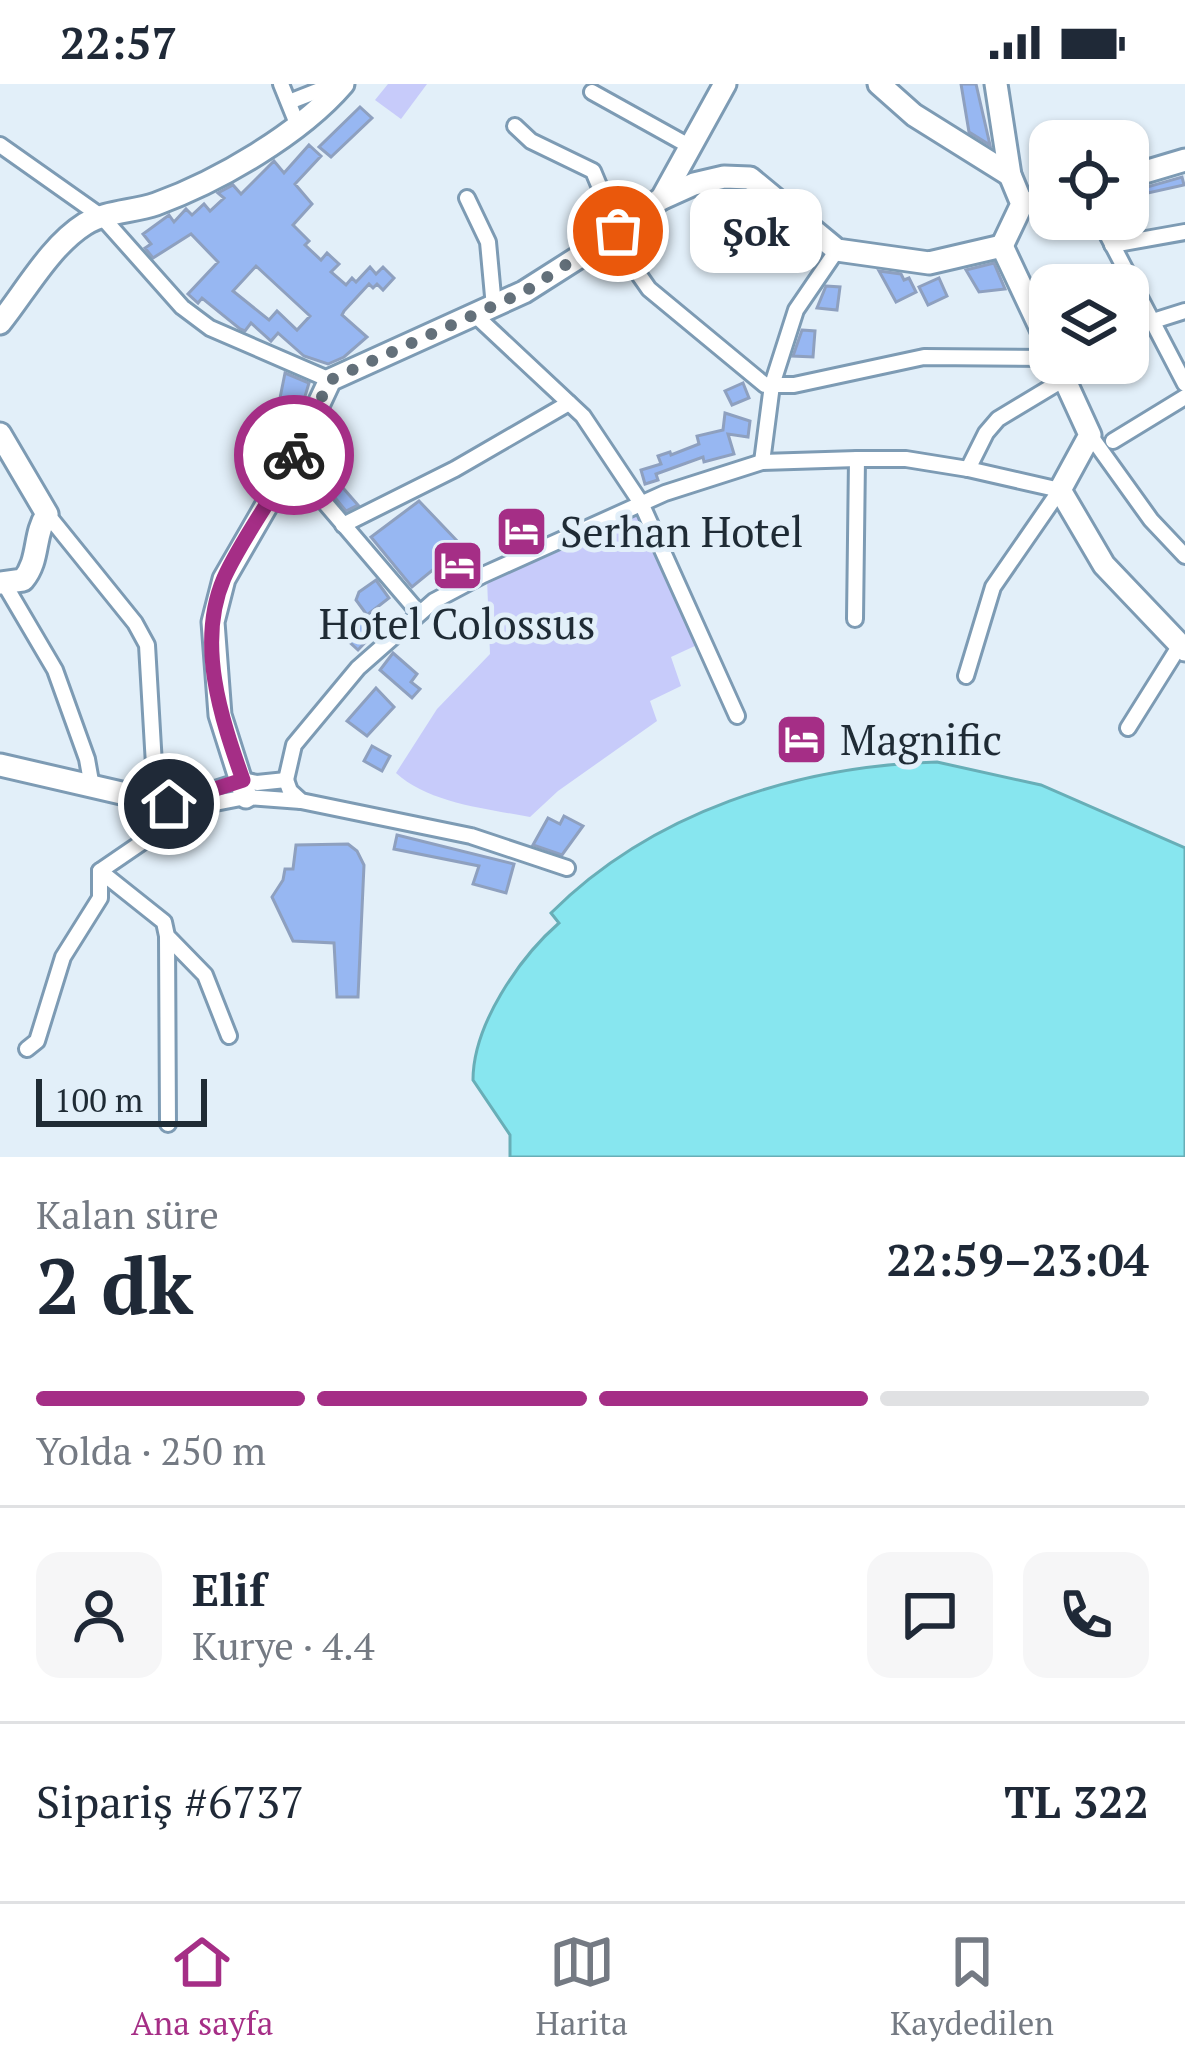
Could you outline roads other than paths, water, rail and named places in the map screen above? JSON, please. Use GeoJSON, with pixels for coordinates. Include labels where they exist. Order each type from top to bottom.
{"type":"FeatureCollection","features":[{"type":"Feature","properties":{"kind":"street"},"geometry":{"type":"LineString","coordinates":[[281,84],[298,126]]}},
{"type":"Feature","properties":{"kind":"street"},"geometry":{"type":"LineString","coordinates":[[289,102],[339,84]]}},
{"type":"Feature","properties":{"kind":"street"},"geometry":{"type":"LineString","coordinates":[[0,323],[67,239],[102,217],[152,206],[195,188],[298,126],[339,84]]}},
{"type":"Feature","properties":{"kind":"street"},"geometry":{"type":"LineString","coordinates":[[662,198],[725,84]]}},
{"type":"Feature","properties":{"kind":"street"},"geometry":{"type":"LineString","coordinates":[[879,84],[914,115],[1010,175]]}},
{"type":"Feature","properties":{"kind":"street"},"geometry":{"type":"LineString","coordinates":[[996,84],[1010,175],[1022,204],[1002,246]]}},
{"type":"Feature","properties":{"kind":"street"},"geometry":{"type":"LineString","coordinates":[[592,92],[691,147]]}},
{"type":"Feature","properties":{"kind":"street"},"geometry":{"type":"LineString","coordinates":[[515,126],[531,141],[593,171],[615,234],[649,290],[765,385],[794,385],[924,357],[1029,365]]}},
{"type":"Feature","properties":{"kind":"street"},"geometry":{"type":"LineString","coordinates":[[0,145],[102,217],[182,307],[210,328],[330,380]]}},
{"type":"Feature","properties":{"kind":"street"},"geometry":{"type":"LineString","coordinates":[[1149,171],[1185,160]]}},
{"type":"Feature","properties":{"kind":"street"},"geometry":{"type":"LineString","coordinates":[[245,788],[220,715],[212,622],[224,579],[291,464],[330,380],[484,311],[615,234],[662,198],[724,177],[750,178],[837,250],[929,263],[1002,246]]}},
{"type":"Feature","properties":{"kind":"street"},"geometry":{"type":"LineString","coordinates":[[467,198],[488,242],[484,311],[583,416],[641,503],[737,716]]}},
{"type":"Feature","properties":{"kind":"street"},"geometry":{"type":"LineString","coordinates":[[1022,204],[1029,203]]}},
{"type":"Feature","properties":{"kind":"street"},"geometry":{"type":"LineString","coordinates":[[1112,245],[1185,232]]}},
{"type":"Feature","properties":{"kind":"street"},"geometry":{"type":"LineString","coordinates":[[1110,240],[1185,384]]}},
{"type":"Feature","properties":{"kind":"street"},"geometry":{"type":"LineString","coordinates":[[1002,246],[1029,303]]}},
{"type":"Feature","properties":{"kind":"street"},"geometry":{"type":"LineString","coordinates":[[762,462],[772,385],[796,310],[837,250]]}},
{"type":"Feature","properties":{"kind":"street"},"geometry":{"type":"LineString","coordinates":[[1150,322],[1185,311]]}},
{"type":"Feature","properties":{"kind":"street"},"geometry":{"type":"LineString","coordinates":[[968,469],[986,433],[1038,384]]}},
{"type":"Feature","properties":{"kind":"street"},"geometry":{"type":"LineString","coordinates":[[1066,384],[1090,435],[1151,520],[1185,556]]}},
{"type":"Feature","properties":{"kind":"street"},"geometry":{"type":"LineString","coordinates":[[1114,441],[1185,397]]}},
{"type":"Feature","properties":{"kind":"street"},"geometry":{"type":"LineString","coordinates":[[343,524],[455,469],[569,403]]}},
{"type":"Feature","properties":{"kind":"street"},"geometry":{"type":"LineString","coordinates":[[0,434],[47,514],[135,622],[147,646],[162,801],[157,832],[100,871]]}},
{"type":"Feature","properties":{"kind":"street"},"geometry":{"type":"LineString","coordinates":[[966,676],[993,587],[1060,490],[1090,435]]}},
{"type":"Feature","properties":{"kind":"street"},"geometry":{"type":"LineString","coordinates":[[855,619],[857,459]]}},
{"type":"Feature","properties":{"kind":"street"},"geometry":{"type":"LineString","coordinates":[[301,801],[286,780],[294,745],[358,668],[419,614],[483,575],[641,503],[762,462],[905,460],[1060,490],[1104,566],[1182,648],[1128,728]]}},
{"type":"Feature","properties":{"kind":"street"},"geometry":{"type":"LineString","coordinates":[[291,464],[419,614]]}},
{"type":"Feature","properties":{"kind":"street"},"geometry":{"type":"LineString","coordinates":[[47,514],[38,527],[30,572],[22,580],[3,584],[56,670],[88,759],[92,787]]}},
{"type":"Feature","properties":{"kind":"street"},"geometry":{"type":"LineString","coordinates":[[0,765],[205,806],[256,783],[286,780]]}},
{"type":"Feature","properties":{"kind":"street"},"geometry":{"type":"LineString","coordinates":[[245,788],[471,836],[567,868]]}},
{"type":"Feature","properties":{"kind":"street"},"geometry":{"type":"LineString","coordinates":[[100,871],[164,922],[168,1124]]}},
{"type":"Feature","properties":{"kind":"street"},"geometry":{"type":"LineString","coordinates":[[26,1049],[37,1040],[63,957],[100,898],[100,871]]}},
{"type":"Feature","properties":{"kind":"street"},"geometry":{"type":"LineString","coordinates":[[167,936],[205,975],[229,1036]]}},
{"type":"Feature","properties":{"kind":"place","name":"Şok"},"geometry":{"type":"Point","coordinates":[618,231]}},
{"type":"Feature","properties":{"kind":"place","name":"Serhan Hotel"},"geometry":{"type":"Point","coordinates":[521,532]}},
{"type":"Feature","properties":{"kind":"place","name":"Hotel Colossus"},"geometry":{"type":"Point","coordinates":[457,565]}},
{"type":"Feature","properties":{"kind":"place","name":"Magnific"},"geometry":{"type":"Point","coordinates":[801,740]}}]}
